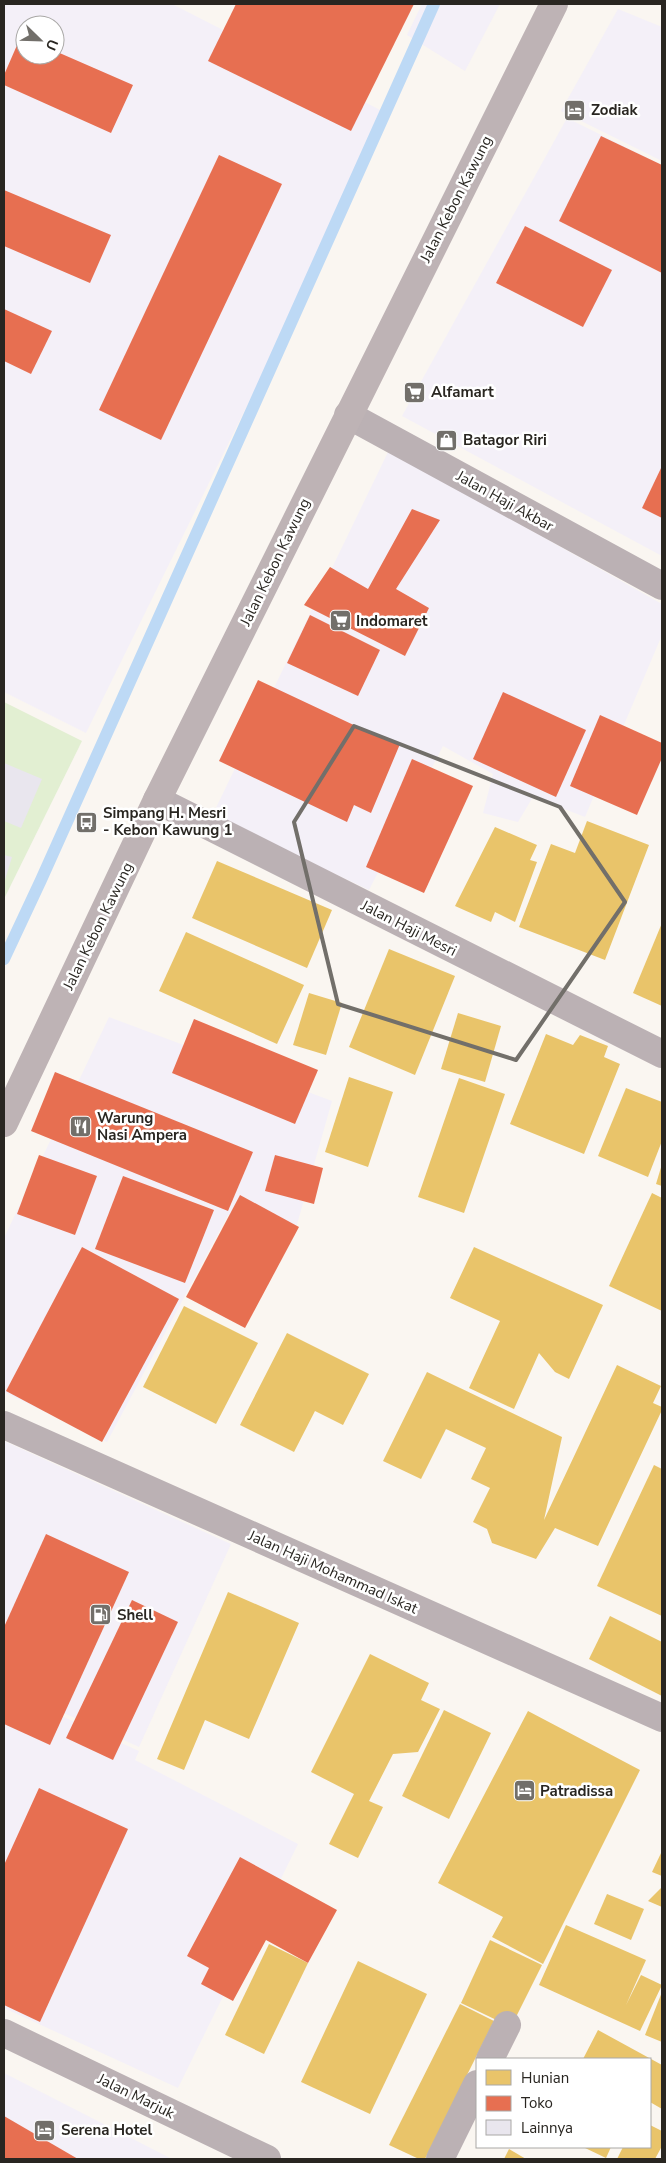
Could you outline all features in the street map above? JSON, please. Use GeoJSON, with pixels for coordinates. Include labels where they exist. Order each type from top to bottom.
{"type":"FeatureCollection","features":[{"type":"Feature","properties":{"kind":"main road","name":"Jalan Kebon Kawung"},"geometry":{"type":"LineString","coordinates":[[4,1123],[157,800],[554,4]]}},
{"type":"Feature","properties":{"kind":"street","name":"Jalan Haji Akbar"},"geometry":{"type":"LineString","coordinates":[[348,415],[662,586]]}},
{"type":"Feature","properties":{"kind":"street","name":"Jalan Haji Mesri"},"geometry":{"type":"LineString","coordinates":[[157,800],[662,1054]]}},
{"type":"Feature","properties":{"kind":"street","name":"Jalan Haji Mohammad Iskat"},"geometry":{"type":"LineString","coordinates":[[4,1425],[662,1718]]}},
{"type":"Feature","properties":{"kind":"street"},"geometry":{"type":"LineString","coordinates":[[490,2058],[507,2025]]}},
{"type":"Feature","properties":{"kind":"street","name":"Jalan Marjuk"},"geometry":{"type":"LineString","coordinates":[[4,2032],[267,2159]]}},
{"type":"Feature","properties":{"kind":"street"},"geometry":{"type":"LineString","coordinates":[[440,2159],[476,2086]]}},
{"type":"Feature","properties":{"kind":"highlighted area"},"geometry":{"type":"Polygon","coordinates":[[[354,726],[560,807],[625,902],[516,1060],[338,1004],[294,822],[354,726]]]}},
{"type":"Feature","properties":{"kind":"shaded area"},"geometry":{"type":"Polygon","coordinates":[[[4,4],[172,4],[390,115],[86,733],[4,692],[4,4]]]}},
{"type":"Feature","properties":{"kind":"shaded area"},"geometry":{"type":"Polygon","coordinates":[[[422,4],[500,4],[465,71],[407,35],[422,4]]]}},
{"type":"Feature","properties":{"kind":"shaded area"},"geometry":{"type":"Polygon","coordinates":[[[618,9],[662,27],[662,161],[561,111],[618,9]]]}},
{"type":"Feature","properties":{"kind":"shaded area"},"geometry":{"type":"Polygon","coordinates":[[[567,118],[662,165],[662,556],[402,416],[567,118]]]}},
{"type":"Feature","properties":{"kind":"shaded area"},"geometry":{"type":"Polygon","coordinates":[[[389,450],[662,604],[662,635],[585,817],[533,797],[518,822],[483,813],[493,774],[443,746],[369,890],[212,816],[389,450]]]}},
{"type":"Feature","properties":{"kind":"shaded area"},"geometry":{"type":"Polygon","coordinates":[[[109,1017],[332,1101],[294,1235],[228,1215],[107,1442],[4,1392],[4,1238],[109,1017]]]}},
{"type":"Feature","properties":{"kind":"shaded area","name":"Shell"},"geometry":{"type":"Polygon","coordinates":[[[4,1441],[231,1544],[139,1747],[4,1686],[4,1441]]]}},
{"type":"Feature","properties":{"kind":"shaded area"},"geometry":{"type":"Polygon","coordinates":[[[4,1690],[139,1751],[135,1760],[298,1844],[178,2088],[4,2008],[4,1690]]]}},
{"type":"Feature","properties":{"kind":"shaded area"},"geometry":{"type":"Polygon","coordinates":[[[4,2073],[172,2159],[4,2159],[4,2073]]]}},
{"type":"Feature","properties":{"kind":"green space"},"geometry":{"type":"Polygon","coordinates":[[[4,702],[82,741],[4,899],[4,702]]]}},
{"type":"Feature","properties":{"kind":"building: Hunian"},"geometry":{"type":"Polygon","coordinates":[[[587,821],[649,845],[605,960],[519,927],[551,844],[575,853],[587,821]]]}},
{"type":"Feature","properties":{"kind":"building: Hunian"},"geometry":{"type":"Polygon","coordinates":[[[495,827],[537,845],[530,860],[537,862],[515,922],[495,912],[491,922],[455,906],[495,827]]]}},
{"type":"Feature","properties":{"kind":"building: Hunian"},"geometry":{"type":"Polygon","coordinates":[[[217,861],[332,910],[307,968],[192,918],[217,861]]]}},
{"type":"Feature","properties":{"kind":"building: Hunian"},"geometry":{"type":"Polygon","coordinates":[[[662,923],[662,1006],[633,993],[662,923]]]}},
{"type":"Feature","properties":{"kind":"building: Hunian"},"geometry":{"type":"Polygon","coordinates":[[[186,932],[304,985],[277,1044],[159,991],[186,932]]]}},
{"type":"Feature","properties":{"kind":"building: Hunian"},"geometry":{"type":"Polygon","coordinates":[[[389,949],[455,976],[415,1075],[349,1047],[389,949]]]}},
{"type":"Feature","properties":{"kind":"building: Hunian"},"geometry":{"type":"Polygon","coordinates":[[[309,993],[342,1003],[326,1055],[293,1045],[309,993]]]}},
{"type":"Feature","properties":{"kind":"building: Hunian"},"geometry":{"type":"Polygon","coordinates":[[[458,1013],[501,1026],[485,1082],[441,1069],[458,1013]]]}},
{"type":"Feature","properties":{"kind":"building: Hunian"},"geometry":{"type":"Polygon","coordinates":[[[546,1034],[573,1045],[580,1035],[608,1046],[604,1057],[620,1064],[584,1154],[510,1124],[546,1034]]]}},
{"type":"Feature","properties":{"kind":"building: Hunian"},"geometry":{"type":"Polygon","coordinates":[[[349,1077],[393,1092],[368,1167],[325,1152],[349,1077]]]}},
{"type":"Feature","properties":{"kind":"building: Hunian"},"geometry":{"type":"Polygon","coordinates":[[[459,1078],[505,1094],[464,1213],[418,1197],[459,1078]]]}},
{"type":"Feature","properties":{"kind":"building: Hunian"},"geometry":{"type":"Polygon","coordinates":[[[626,1088],[662,1102],[662,1141],[648,1177],[598,1156],[626,1088]]]}},
{"type":"Feature","properties":{"kind":"building: Hunian"},"geometry":{"type":"Polygon","coordinates":[[[662,1164],[662,1186],[656,1184],[662,1164]]]}},
{"type":"Feature","properties":{"kind":"building: Hunian"},"geometry":{"type":"Polygon","coordinates":[[[652,1193],[662,1198],[662,1311],[609,1286],[652,1193]]]}},
{"type":"Feature","properties":{"kind":"building: Hunian"},"geometry":{"type":"Polygon","coordinates":[[[474,1247],[603,1305],[569,1379],[555,1372],[539,1353],[514,1409],[469,1388],[500,1321],[450,1298],[474,1247]]]}},
{"type":"Feature","properties":{"kind":"building: Hunian"},"geometry":{"type":"Polygon","coordinates":[[[184,1306],[258,1343],[216,1424],[143,1387],[184,1306]]]}},
{"type":"Feature","properties":{"kind":"building: Hunian"},"geometry":{"type":"Polygon","coordinates":[[[287,1333],[369,1374],[343,1425],[315,1411],[294,1452],[240,1425],[287,1333]]]}},
{"type":"Feature","properties":{"kind":"building: Hunian"},"geometry":{"type":"Polygon","coordinates":[[[617,1365],[661,1386],[653,1403],[662,1407],[662,1410],[598,1546],[555,1528],[536,1559],[492,1543],[487,1529],[473,1522],[490,1488],[471,1479],[486,1448],[446,1429],[421,1479],[383,1461],[427,1372],[562,1437],[544,1520],[617,1365]]]}},
{"type":"Feature","properties":{"kind":"building: Hunian"},"geometry":{"type":"Polygon","coordinates":[[[654,1465],[662,1469],[662,1616],[597,1586],[654,1465]]]}},
{"type":"Feature","properties":{"kind":"building: Hunian"},"geometry":{"type":"Polygon","coordinates":[[[228,1592],[299,1623],[249,1739],[205,1720],[184,1770],[157,1759],[228,1592]]]}},
{"type":"Feature","properties":{"kind":"building: Hunian"},"geometry":{"type":"Polygon","coordinates":[[[610,1616],[662,1642],[662,1696],[589,1659],[610,1616]]]}},
{"type":"Feature","properties":{"kind":"building: Hunian"},"geometry":{"type":"Polygon","coordinates":[[[370,1654],[429,1683],[421,1700],[440,1709],[418,1752],[393,1754],[369,1801],[383,1807],[358,1858],[329,1844],[354,1794],[311,1772],[370,1654]]]}},
{"type":"Feature","properties":{"kind":"building: Hunian"},"geometry":{"type":"Polygon","coordinates":[[[444,1710],[491,1733],[449,1819],[402,1796],[444,1710]]]}},
{"type":"Feature","properties":{"kind":"building: Hunian"},"geometry":{"type":"Polygon","coordinates":[[[528,1711],[640,1770],[543,1964],[492,1937],[503,1917],[438,1883],[528,1711]]]}},
{"type":"Feature","properties":{"kind":"building: Hunian"},"geometry":{"type":"Polygon","coordinates":[[[662,1851],[662,1876],[652,1872],[662,1851]]]}},
{"type":"Feature","properties":{"kind":"building: Hunian"},"geometry":{"type":"Polygon","coordinates":[[[662,1887],[662,1907],[648,1901],[662,1887]]]}},
{"type":"Feature","properties":{"kind":"building: Hunian"},"geometry":{"type":"Polygon","coordinates":[[[607,1894],[644,1909],[631,1940],[594,1924],[607,1894]]]}},
{"type":"Feature","properties":{"kind":"building: Hunian"},"geometry":{"type":"Polygon","coordinates":[[[566,1925],[646,1960],[626,2005],[641,1975],[662,1985],[640,2031],[539,1985],[566,1925]]]}},
{"type":"Feature","properties":{"kind":"building: Hunian"},"geometry":{"type":"Polygon","coordinates":[[[490,1940],[542,1965],[511,2027],[461,2003],[490,1940]]]}},
{"type":"Feature","properties":{"kind":"building: Hunian"},"geometry":{"type":"Polygon","coordinates":[[[269,1944],[308,1963],[264,2054],[225,2035],[269,1944]]]}},
{"type":"Feature","properties":{"kind":"building: Hunian"},"geometry":{"type":"Polygon","coordinates":[[[358,1961],[427,1994],[370,2114],[301,2082],[358,1961]]]}},
{"type":"Feature","properties":{"kind":"building: Hunian"},"geometry":{"type":"Polygon","coordinates":[[[662,1992],[662,2042],[645,2035],[662,1992]]]}},
{"type":"Feature","properties":{"kind":"building: Hunian"},"geometry":{"type":"Polygon","coordinates":[[[460,2004],[494,2021],[425,2159],[419,2159],[389,2145],[460,2004]]]}},
{"type":"Feature","properties":{"kind":"building: Hunian"},"geometry":{"type":"Polygon","coordinates":[[[598,2030],[649,2058],[584,2058],[598,2030]]]}},
{"type":"Feature","properties":{"kind":"building: Hunian"},"geometry":{"type":"Polygon","coordinates":[[[651,2059],[662,2065],[662,2109],[651,2103],[651,2059]]]}},
{"type":"Feature","properties":{"kind":"building: Hunian"},"geometry":{"type":"Polygon","coordinates":[[[651,2126],[662,2131],[662,2146],[655,2159],[617,2159],[622,2148],[651,2148],[651,2126]]]}},
{"type":"Feature","properties":{"kind":"building: Hunian"},"geometry":{"type":"Polygon","coordinates":[[[585,2148],[611,2148],[606,2158],[585,2148]]]}},
{"type":"Feature","properties":{"kind":"building: Hunian"},"geometry":{"type":"Polygon","coordinates":[[[509,2149],[526,2159],[504,2159],[509,2149]]]}},
{"type":"Feature","properties":{"kind":"building: Toko"},"geometry":{"type":"Polygon","coordinates":[[[236,4],[414,4],[351,131],[208,61],[236,4]]]}},
{"type":"Feature","properties":{"kind":"building: Toko"},"geometry":{"type":"Polygon","coordinates":[[[15,50],[15,65],[65,65],[65,55],[133,85],[111,133],[4,85],[4,75],[15,50]]]}},
{"type":"Feature","properties":{"kind":"building: Toko"},"geometry":{"type":"Polygon","coordinates":[[[601,136],[662,165],[662,273],[559,221],[601,136]]]}},
{"type":"Feature","properties":{"kind":"building: Toko"},"geometry":{"type":"Polygon","coordinates":[[[219,155],[282,184],[161,440],[99,410],[219,155]]]}},
{"type":"Feature","properties":{"kind":"building: Toko"},"geometry":{"type":"Polygon","coordinates":[[[4,190],[111,235],[90,283],[4,246],[4,190]]]}},
{"type":"Feature","properties":{"kind":"building: Toko"},"geometry":{"type":"Polygon","coordinates":[[[525,226],[612,270],[583,327],[496,283],[525,226]]]}},
{"type":"Feature","properties":{"kind":"building: Toko"},"geometry":{"type":"Polygon","coordinates":[[[4,309],[52,331],[31,374],[4,361],[4,309]]]}},
{"type":"Feature","properties":{"kind":"building: Toko"},"geometry":{"type":"Polygon","coordinates":[[[662,466],[662,518],[642,508],[662,466]]]}},
{"type":"Feature","properties":{"kind":"building: Toko"},"geometry":{"type":"Polygon","coordinates":[[[412,509],[440,520],[396,589],[429,608],[405,656],[304,605],[330,567],[368,589],[412,509]]]}},
{"type":"Feature","properties":{"kind":"building: Toko"},"geometry":{"type":"Polygon","coordinates":[[[310,615],[380,650],[358,696],[287,663],[310,615]]]}},
{"type":"Feature","properties":{"kind":"building: Toko"},"geometry":{"type":"Polygon","coordinates":[[[258,680],[375,735],[400,744],[371,813],[354,805],[347,822],[219,761],[258,680]]]}},
{"type":"Feature","properties":{"kind":"building: Toko"},"geometry":{"type":"Polygon","coordinates":[[[503,692],[586,730],[556,797],[473,759],[503,692]]]}},
{"type":"Feature","properties":{"kind":"building: Toko"},"geometry":{"type":"Polygon","coordinates":[[[600,715],[662,743],[662,758],[637,815],[570,786],[600,715]]]}},
{"type":"Feature","properties":{"kind":"building: Toko"},"geometry":{"type":"Polygon","coordinates":[[[412,759],[473,786],[424,893],[366,867],[412,759]]]}},
{"type":"Feature","properties":{"kind":"building: Toko"},"geometry":{"type":"Polygon","coordinates":[[[194,1019],[318,1070],[295,1124],[172,1073],[194,1019]]]}},
{"type":"Feature","properties":{"kind":"building: Toko"},"geometry":{"type":"Polygon","coordinates":[[[55,1072],[253,1152],[228,1211],[31,1131],[55,1072]]]}},
{"type":"Feature","properties":{"kind":"building: Toko"},"geometry":{"type":"Polygon","coordinates":[[[39,1155],[97,1176],[75,1235],[17,1214],[39,1155]]]}},
{"type":"Feature","properties":{"kind":"building: Toko"},"geometry":{"type":"Polygon","coordinates":[[[275,1155],[323,1168],[314,1204],[265,1191],[275,1155]]]}},
{"type":"Feature","properties":{"kind":"building: Toko"},"geometry":{"type":"Polygon","coordinates":[[[123,1176],[214,1210],[185,1283],[95,1249],[123,1176]]]}},
{"type":"Feature","properties":{"kind":"building: Toko"},"geometry":{"type":"Polygon","coordinates":[[[240,1195],[299,1227],[245,1328],[186,1297],[240,1195]]]}},
{"type":"Feature","properties":{"kind":"building: Toko"},"geometry":{"type":"Polygon","coordinates":[[[82,1247],[179,1299],[102,1442],[6,1391],[82,1247]]]}},
{"type":"Feature","properties":{"kind":"building: Toko"},"geometry":{"type":"Polygon","coordinates":[[[46,1534],[129,1572],[50,1745],[4,1724],[4,1627],[46,1534]]]}},
{"type":"Feature","properties":{"kind":"building: Toko"},"geometry":{"type":"Polygon","coordinates":[[[132,1600],[178,1622],[113,1760],[66,1738],[132,1600]]]}},
{"type":"Feature","properties":{"kind":"building: Toko"},"geometry":{"type":"Polygon","coordinates":[[[39,1788],[128,1829],[40,2022],[4,2005],[4,1865],[39,1788]]]}},
{"type":"Feature","properties":{"kind":"building: Toko"},"geometry":{"type":"Polygon","coordinates":[[[240,1857],[337,1910],[308,1963],[266,1940],[233,2001],[201,1984],[209,1968],[187,1956],[240,1857]]]}},
{"type":"Feature","properties":{"kind":"building: Toko"},"geometry":{"type":"Polygon","coordinates":[[[4,2116],[78,2159],[4,2159],[4,2116]]]}},
{"type":"Feature","properties":{"kind":"building: Lainnya"},"geometry":{"type":"Polygon","coordinates":[[[4,763],[42,779],[21,828],[4,821],[4,763]]]}},
{"type":"Feature","properties":{"kind":"building: Lainnya"},"geometry":{"type":"Polygon","coordinates":[[[4,855],[12,857],[4,883],[4,855]]]}},
{"type":"Feature","properties":{"kind":"waterway"},"geometry":{"type":"LineString","coordinates":[[4,959],[434,4]]}},
{"type":"Feature","properties":{"kind":"place","name":"Zodiak"},"geometry":{"type":"Point","coordinates":[575,110]}},
{"type":"Feature","properties":{"kind":"place","name":"Alfamart"},"geometry":{"type":"Point","coordinates":[415,392]}},
{"type":"Feature","properties":{"kind":"place","name":"Batagor Riri"},"geometry":{"type":"Point","coordinates":[447,440]}},
{"type":"Feature","properties":{"kind":"place","name":"Indomaret"},"geometry":{"type":"Point","coordinates":[340,621]}},
{"type":"Feature","properties":{"kind":"place","name":"Simpang H. Mesri - Kebon Kawung 1"},"geometry":{"type":"Point","coordinates":[87,822]}},
{"type":"Feature","properties":{"kind":"place","name":"Warung Nasi Ampera"},"geometry":{"type":"Point","coordinates":[81,1127]}},
{"type":"Feature","properties":{"kind":"place","name":"Shell"},"geometry":{"type":"Point","coordinates":[101,1615]}},
{"type":"Feature","properties":{"kind":"place","name":"Patradissa"},"geometry":{"type":"Point","coordinates":[524,1791]}},
{"type":"Feature","properties":{"kind":"place","name":"Serena Hotel"},"geometry":{"type":"Point","coordinates":[45,2130]}}]}
